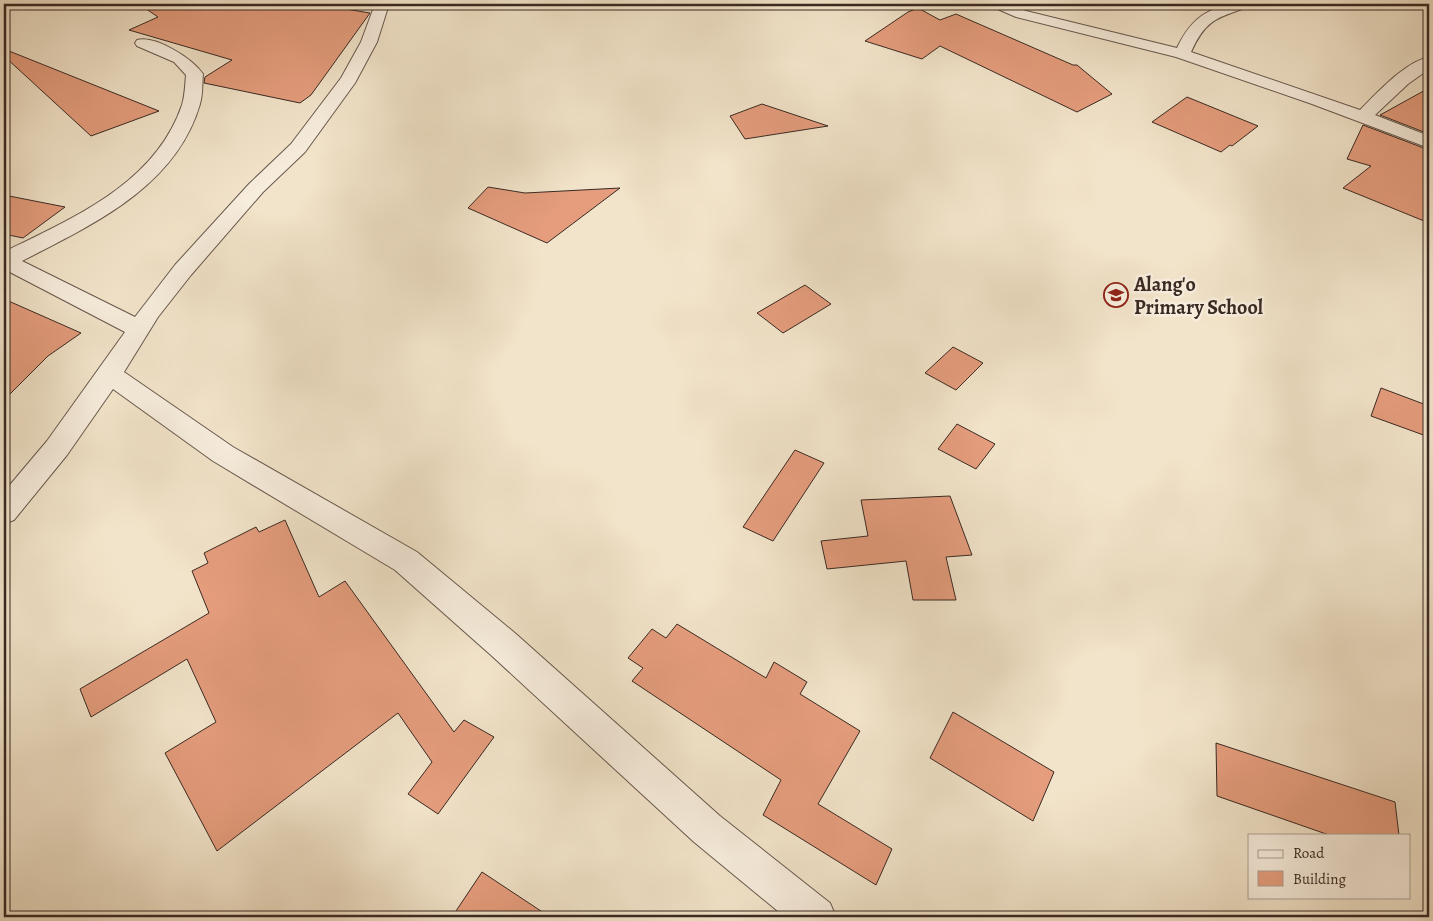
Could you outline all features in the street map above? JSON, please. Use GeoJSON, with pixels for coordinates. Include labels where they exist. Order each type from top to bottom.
{"type":"FeatureCollection","features":[{"type":"Feature","properties":{"kind":"street"},"geometry":{"type":"LineString","coordinates":[[4,512],[57,448],[182,270],[256,188],[298,148],[321,118],[349,80],[369,42],[382,4]]}},
{"type":"Feature","properties":{"kind":"street"},"geometry":{"type":"LineString","coordinates":[[998,4],[1021,14],[1182,54],[1429,142]]}},
{"type":"Feature","properties":{"kind":"street"},"geometry":{"type":"LineString","coordinates":[[1182,54],[1196,26],[1204,18],[1243,4]]}},
{"type":"Feature","properties":{"kind":"street"},"geometry":{"type":"LineString","coordinates":[[4,261],[73,226],[126,192],[160,161],[191,106],[195,74],[180,59],[143,43]]}},
{"type":"Feature","properties":{"kind":"street"},"geometry":{"type":"LineString","coordinates":[[1363,117],[1398,82],[1413,70],[1429,62]]}},
{"type":"Feature","properties":{"kind":"street"},"geometry":{"type":"LineString","coordinates":[[4,261],[32,273],[139,329]]}},
{"type":"Feature","properties":{"kind":"street"},"geometry":{"type":"LineString","coordinates":[[110,374],[223,454],[406,562],[504,645],[707,829],[816,917]]}},
{"type":"Feature","properties":{"kind":"building"},"geometry":{"type":"Polygon","coordinates":[[[139,4],[316,4],[370,13],[311,95],[300,103],[204,83],[205,77],[232,60],[129,30],[158,17],[139,4]]]}},
{"type":"Feature","properties":{"kind":"building"},"geometry":{"type":"Polygon","coordinates":[[[918,8],[940,20],[956,14],[1073,65],[1077,65],[1112,94],[1077,112],[940,46],[922,59],[865,41],[908,12],[918,8]]]}},
{"type":"Feature","properties":{"kind":"building"},"geometry":{"type":"Polygon","coordinates":[[[4,49],[159,111],[91,136],[4,56],[4,49]]]}},
{"type":"Feature","properties":{"kind":"building"},"geometry":{"type":"Polygon","coordinates":[[[1429,88],[1429,134],[1380,115],[1429,88]]]}},
{"type":"Feature","properties":{"kind":"building"},"geometry":{"type":"Polygon","coordinates":[[[1187,97],[1258,126],[1221,152],[1152,122],[1187,97]]]}},
{"type":"Feature","properties":{"kind":"building"},"geometry":{"type":"Polygon","coordinates":[[[762,104],[828,126],[745,139],[730,116],[762,104]]]}},
{"type":"Feature","properties":{"kind":"building"},"geometry":{"type":"Polygon","coordinates":[[[1363,125],[1429,150],[1429,223],[1343,188],[1371,166],[1347,159],[1363,125]]]}},
{"type":"Feature","properties":{"kind":"building"},"geometry":{"type":"Polygon","coordinates":[[[488,187],[525,193],[620,188],[547,243],[468,208],[488,187]]]}},
{"type":"Feature","properties":{"kind":"building"},"geometry":{"type":"Polygon","coordinates":[[[4,195],[65,207],[23,238],[4,234],[4,195]]]}},
{"type":"Feature","properties":{"kind":"building"},"geometry":{"type":"Polygon","coordinates":[[[805,285],[831,304],[783,333],[757,313],[805,285]]]}},
{"type":"Feature","properties":{"kind":"building"},"geometry":{"type":"Polygon","coordinates":[[[4,299],[81,333],[48,356],[4,400],[4,299]]]}},
{"type":"Feature","properties":{"kind":"building"},"geometry":{"type":"Polygon","coordinates":[[[953,347],[983,363],[956,390],[925,373],[953,347]]]}},
{"type":"Feature","properties":{"kind":"building"},"geometry":{"type":"Polygon","coordinates":[[[1381,388],[1429,406],[1429,437],[1371,416],[1381,388]]]}},
{"type":"Feature","properties":{"kind":"building"},"geometry":{"type":"Polygon","coordinates":[[[957,424],[995,444],[976,469],[938,449],[957,424]]]}},
{"type":"Feature","properties":{"kind":"building"},"geometry":{"type":"Polygon","coordinates":[[[795,450],[824,463],[773,541],[743,527],[795,450]]]}},
{"type":"Feature","properties":{"kind":"building"},"geometry":{"type":"Polygon","coordinates":[[[950,496],[972,555],[946,557],[956,600],[913,600],[906,561],[827,569],[821,541],[868,536],[861,500],[950,496]]]}},
{"type":"Feature","properties":{"kind":"building"},"geometry":{"type":"Polygon","coordinates":[[[285,520],[319,597],[345,581],[454,732],[464,720],[494,737],[438,814],[408,794],[432,762],[398,713],[217,851],[165,753],[216,722],[187,659],[91,717],[80,689],[209,613],[192,571],[208,563],[204,553],[256,527],[259,532],[285,520]]]}},
{"type":"Feature","properties":{"kind":"building"},"geometry":{"type":"Polygon","coordinates":[[[677,624],[766,678],[774,662],[807,682],[800,694],[860,731],[818,804],[892,849],[876,885],[763,815],[781,780],[632,681],[643,668],[628,658],[652,629],[666,638],[677,624]]]}},
{"type":"Feature","properties":{"kind":"building"},"geometry":{"type":"Polygon","coordinates":[[[953,712],[1054,772],[1033,821],[930,758],[953,712]]]}},
{"type":"Feature","properties":{"kind":"building"},"geometry":{"type":"Polygon","coordinates":[[[1216,743],[1395,802],[1399,834],[1326,834],[1217,796],[1216,743]]]}},
{"type":"Feature","properties":{"kind":"building"},"geometry":{"type":"Polygon","coordinates":[[[482,872],[550,917],[452,917],[482,872]]]}},
{"type":"Feature","properties":{"kind":"place","name":"Alang'o Primary School"},"geometry":{"type":"Point","coordinates":[1116,295]}}]}
